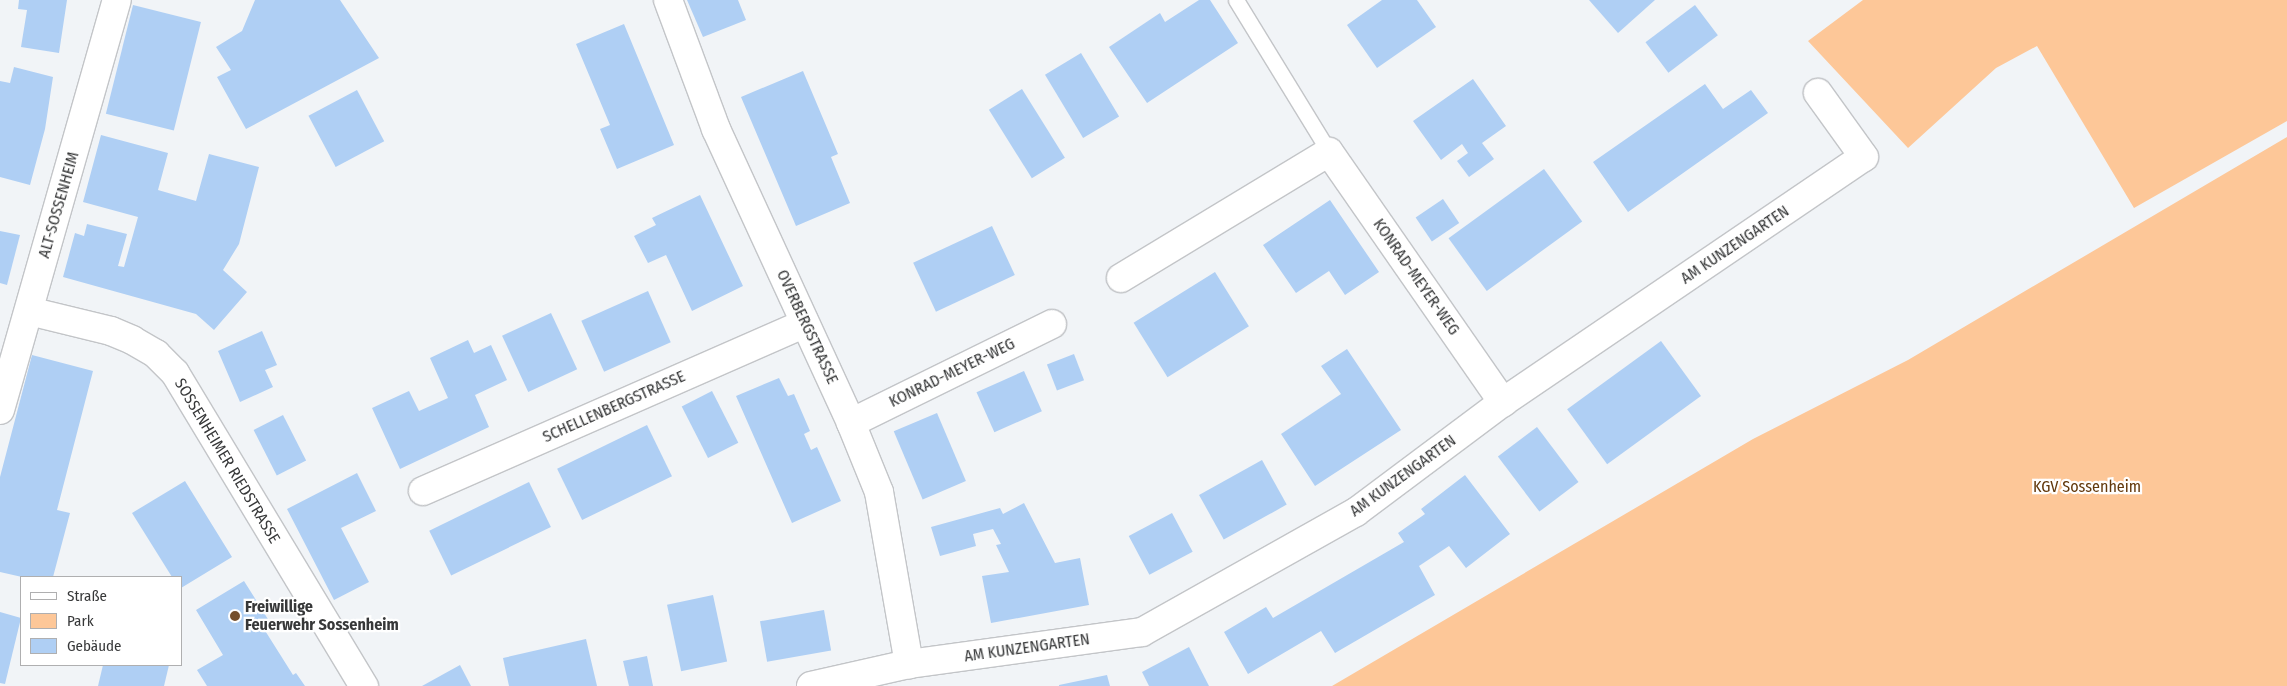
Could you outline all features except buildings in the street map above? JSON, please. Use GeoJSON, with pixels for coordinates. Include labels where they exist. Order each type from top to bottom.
{"type":"FeatureCollection","features":[{"type":"Feature","properties":{"kind":"street","name":"ALT-SOSSENHEIM"},"geometry":{"type":"LineString","coordinates":[[0,410],[117,0]]}},
{"type":"Feature","properties":{"kind":"street","name":"OVERBERGSTRASSE"},"geometry":{"type":"LineString","coordinates":[[668,0],[716,130],[851,422],[879,492],[909,664]]}},
{"type":"Feature","properties":{"kind":"street","name":"AM KUNZENGARTEN"},"geometry":{"type":"LineString","coordinates":[[811,686],[909,664],[1142,632],[1356,512],[1503,402],[1864,157],[1818,93]]}},
{"type":"Feature","properties":{"kind":"street"},"geometry":{"type":"LineString","coordinates":[[1121,278],[1330,152]]}},
{"type":"Feature","properties":{"kind":"street","name":"KONRAD-MEYER-WEG"},"geometry":{"type":"LineString","coordinates":[[1330,152],[1503,402]]}},
{"type":"Feature","properties":{"kind":"street","name":"SOSSENHEIMER RIEDSTRASSE"},"geometry":{"type":"LineString","coordinates":[[29,311],[118,334],[156,354],[175,373],[364,686]]}},
{"type":"Feature","properties":{"kind":"street","name":"SCHELLENBERGSTRASSE"},"geometry":{"type":"LineString","coordinates":[[423,491],[805,323]]}},
{"type":"Feature","properties":{"kind":"street","name":"KONRAD-MEYER-WEG"},"geometry":{"type":"LineString","coordinates":[[851,422],[1052,324]]}},
{"type":"Feature","properties":{"kind":"lane","name":"KONRAD-MEYER-WEG"},"geometry":{"type":"LineString","coordinates":[[1236,0],[1330,152]]}},
{"type":"Feature","properties":{"kind":"green space"},"geometry":{"type":"Polygon","coordinates":[[[1863,0],[2287,0],[2287,121],[2134,208],[2037,46],[1996,68],[1908,148],[1808,41],[1863,0]]]}},
{"type":"Feature","properties":{"kind":"green space","name":"KGV Sossenheim"},"geometry":{"type":"Polygon","coordinates":[[[2287,137],[2287,686],[1332,686],[1753,439],[1908,360],[2287,137]]]}},
{"type":"Feature","properties":{"kind":"place","name":"Freiwillige Feuerwehr Sossenheim"},"geometry":{"type":"Point","coordinates":[235,616]}}]}
